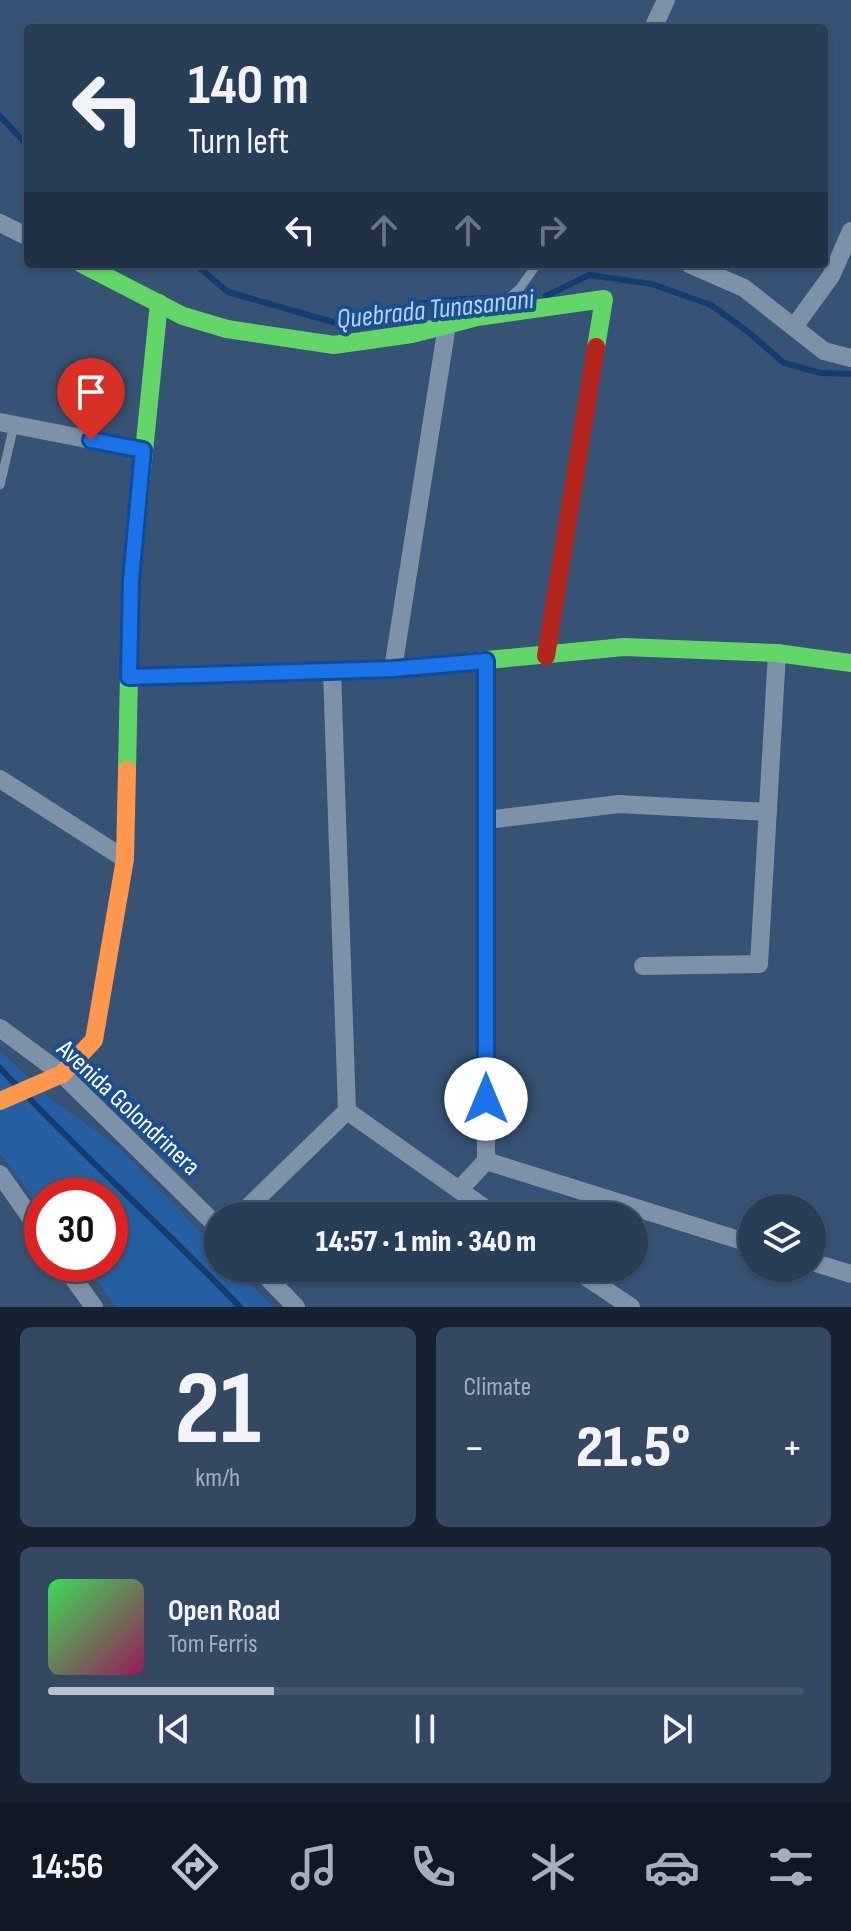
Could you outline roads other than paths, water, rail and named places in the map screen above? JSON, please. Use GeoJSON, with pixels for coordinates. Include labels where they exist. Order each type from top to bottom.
{"type":"FeatureCollection","features":[{"type":"Feature","properties":{"kind":"street"},"geometry":{"type":"LineString","coordinates":[[655,24],[666,0]]}},
{"type":"Feature","properties":{"kind":"street"},"geometry":{"type":"LineString","coordinates":[[0,223],[24,235]]}},
{"type":"Feature","properties":{"kind":"street"},"geometry":{"type":"LineString","coordinates":[[794,327],[831,276],[851,231]]}},
{"type":"Feature","properties":{"kind":"street"},"geometry":{"type":"LineString","coordinates":[[90,268],[183,316],[227,329],[334,345],[412,334],[477,317],[604,299],[546,656]]}},
{"type":"Feature","properties":{"kind":"street"},"geometry":{"type":"LineString","coordinates":[[698,268],[744,288],[824,351],[851,358]]}},
{"type":"Feature","properties":{"kind":"street"},"geometry":{"type":"LineString","coordinates":[[15,1095],[62,1074],[94,1040],[125,859],[131,580],[159,303]]}},
{"type":"Feature","properties":{"kind":"street"},"geometry":{"type":"LineString","coordinates":[[393,669],[447,325]]}},
{"type":"Feature","properties":{"kind":"street"},"geometry":{"type":"LineString","coordinates":[[7,423],[143,450]]}},
{"type":"Feature","properties":{"kind":"street"},"geometry":{"type":"LineString","coordinates":[[129,677],[393,669],[624,647],[777,653],[851,663]]}},
{"type":"Feature","properties":{"kind":"street"},"geometry":{"type":"LineString","coordinates":[[643,966],[759,964],[777,653]]}},
{"type":"Feature","properties":{"kind":"street"},"geometry":{"type":"LineString","coordinates":[[459,1190],[486,1161],[486,661]]}},
{"type":"Feature","properties":{"kind":"street"},"geometry":{"type":"LineString","coordinates":[[253,1202],[347,1111],[332,671]]}},
{"type":"Feature","properties":{"kind":"street"},"geometry":{"type":"LineString","coordinates":[[0,779],[125,859]]}},
{"type":"Feature","properties":{"kind":"street"},"geometry":{"type":"LineString","coordinates":[[486,820],[619,804],[768,812]]}},
{"type":"Feature","properties":{"kind":"street","name":"Avenida Golondrinera"},"geometry":{"type":"LineString","coordinates":[[0,1028],[62,1074],[204,1213]]}},
{"type":"Feature","properties":{"kind":"street"},"geometry":{"type":"LineString","coordinates":[[347,1111],[476,1202]]}},
{"type":"Feature","properties":{"kind":"street"},"geometry":{"type":"LineString","coordinates":[[486,1161],[738,1240]]}},
{"type":"Feature","properties":{"kind":"street"},"geometry":{"type":"LineString","coordinates":[[0,1174],[24,1208]]}},
{"type":"Feature","properties":{"kind":"street"},"geometry":{"type":"LineString","coordinates":[[826,1266],[851,1274]]}},
{"type":"Feature","properties":{"kind":"street"},"geometry":{"type":"LineString","coordinates":[[76,1282],[94,1307]]}},
{"type":"Feature","properties":{"kind":"street"},"geometry":{"type":"LineString","coordinates":[[272,1282],[296,1307]]}},
{"type":"Feature","properties":{"kind":"street"},"geometry":{"type":"LineString","coordinates":[[594,1282],[631,1307]]}},
{"type":"Feature","properties":{"kind":"lane"},"geometry":{"type":"LineString","coordinates":[[477,317],[502,305],[520,288],[534,268]]}},
{"type":"Feature","properties":{"kind":"lane"},"geometry":{"type":"LineString","coordinates":[[0,485],[7,423]]}},
{"type":"Feature","properties":{"kind":"waterway","name":"Quebrada Tunasanani"},"geometry":{"type":"LineString","coordinates":[[0,116],[24,142]]}},
{"type":"Feature","properties":{"kind":"waterway","name":"Quebrada Tunasanani"},"geometry":{"type":"LineString","coordinates":[[200,268],[228,292],[336,323],[378,320],[417,304],[534,296]]}},
{"type":"Feature","properties":{"kind":"waterway","name":"Quebrada Tunasanani"},"geometry":{"type":"LineString","coordinates":[[546,296],[589,275],[652,284],[711,305],[784,363],[821,373],[851,374]]}},
{"type":"Feature","properties":{"kind":"waterway"},"geometry":{"type":"LineString","coordinates":[[0,1068],[16,1085]]}},
{"type":"Feature","properties":{"kind":"waterway"},"geometry":{"type":"LineString","coordinates":[[27,1096],[240,1307]]}}]}
